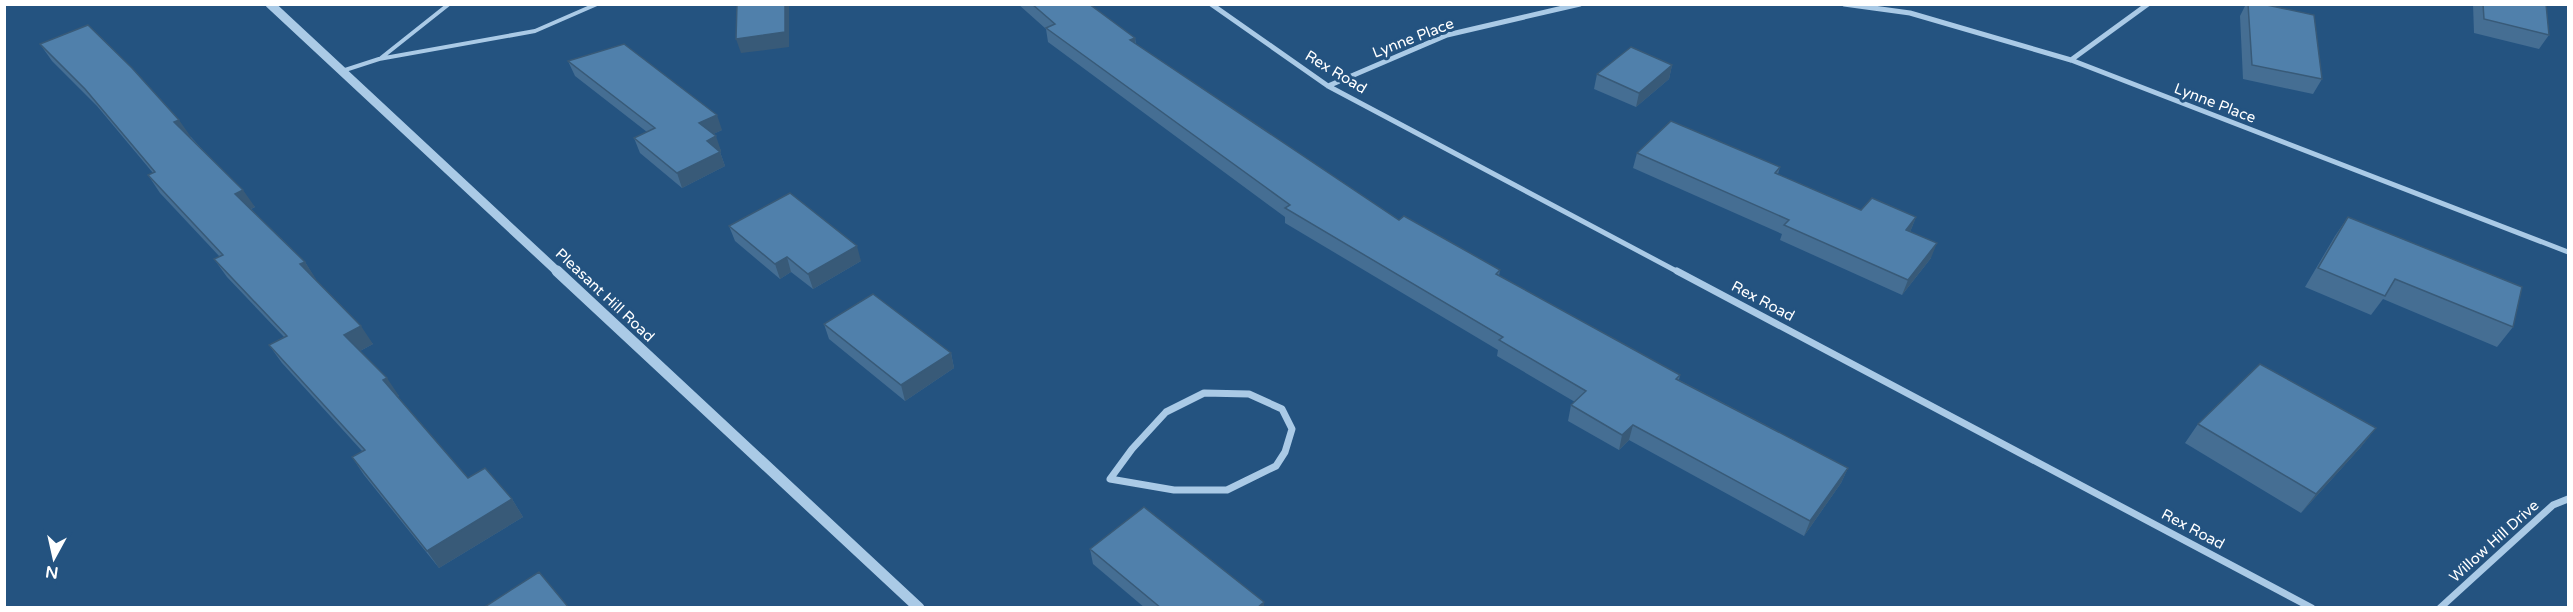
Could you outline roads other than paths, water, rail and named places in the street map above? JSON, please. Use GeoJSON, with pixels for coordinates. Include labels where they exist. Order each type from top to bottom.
{"type":"FeatureCollection","features":[{"type":"Feature","properties":{"kind":"street","name":"Pleasant Hill Road"},"geometry":{"type":"LineString","coordinates":[[270,4],[919,608]]}},
{"type":"Feature","properties":{"kind":"street","name":"Rex Road"},"geometry":{"type":"LineString","coordinates":[[1211,4],[1328,86],[2312,608]]}},
{"type":"Feature","properties":{"kind":"street","name":"Lynne Place"},"geometry":{"type":"LineString","coordinates":[[1328,86],[1447,35],[1580,4]]}},
{"type":"Feature","properties":{"kind":"street","name":"Lynne Place"},"geometry":{"type":"LineString","coordinates":[[1844,4],[1910,13],[2071,60],[2568,252]]}},
{"type":"Feature","properties":{"kind":"street"},"geometry":{"type":"LineString","coordinates":[[2071,60],[2148,4]]}},
{"type":"Feature","properties":{"kind":"street"},"geometry":{"type":"LineString","coordinates":[[1204,393],[1250,394],[1282,409],[1292,429],[1286,452],[1276,466],[1227,490],[1174,490],[1110,479],[1132,449],[1166,412],[1204,393]]}},
{"type":"Feature","properties":{"kind":"street","name":"Willow Hill Drive"},"geometry":{"type":"LineString","coordinates":[[2440,608],[2553,505],[2568,499]]}},
{"type":"Feature","properties":{"kind":"lane"},"geometry":{"type":"LineString","coordinates":[[379,59],[449,4]]}},
{"type":"Feature","properties":{"kind":"lane"},"geometry":{"type":"LineString","coordinates":[[342,71],[379,59],[535,31],[597,4]]}}]}
